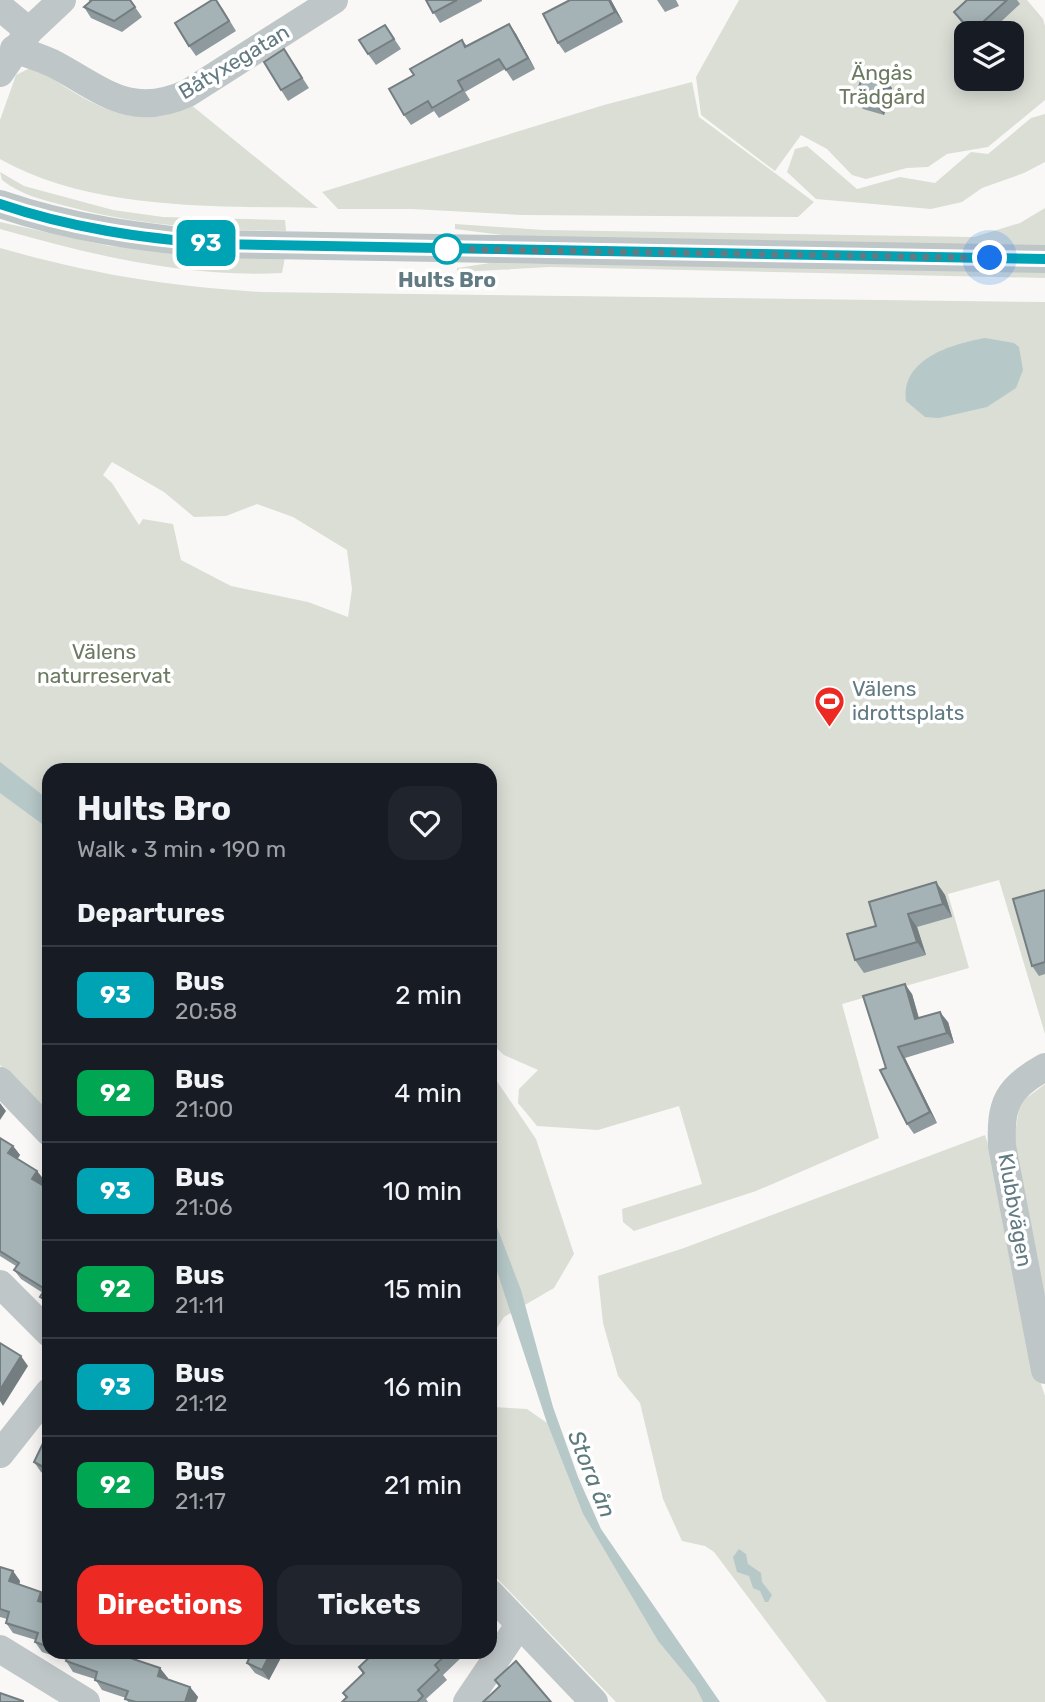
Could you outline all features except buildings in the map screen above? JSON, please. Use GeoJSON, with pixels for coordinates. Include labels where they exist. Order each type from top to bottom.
{"type":"FeatureCollection","features":[{"type":"Feature","properties":{"kind":"street"},"geometry":{"type":"LineString","coordinates":[[0,73],[22,40],[62,0]]}},
{"type":"Feature","properties":{"kind":"street","name":"Båtyxegatan"},"geometry":{"type":"LineString","coordinates":[[0,7],[22,40],[52,63],[109,96],[132,104],[148,105],[168,102],[188,93],[334,0]]}},
{"type":"Feature","properties":{"kind":"street"},"geometry":{"type":"LineString","coordinates":[[0,204],[87,228],[148,238],[215,244],[1045,259]]}},
{"type":"Feature","properties":{"kind":"street","name":"Klubbvägen"},"geometry":{"type":"LineString","coordinates":[[1045,1067],[1017,1088],[1003,1104],[1001,1126],[1045,1370]]}},
{"type":"Feature","properties":{"kind":"street"},"geometry":{"type":"LineString","coordinates":[[0,1081],[42,1125]]}},
{"type":"Feature","properties":{"kind":"street"},"geometry":{"type":"LineString","coordinates":[[0,1284],[42,1327]]}},
{"type":"Feature","properties":{"kind":"street"},"geometry":{"type":"LineString","coordinates":[[0,1454],[42,1401]]}},
{"type":"Feature","properties":{"kind":"street"},"geometry":{"type":"LineString","coordinates":[[497,1601],[594,1702]]}},
{"type":"Feature","properties":{"kind":"street"},"geometry":{"type":"LineString","coordinates":[[497,1658],[519,1625]]}},
{"type":"Feature","properties":{"kind":"street"},"geometry":{"type":"LineString","coordinates":[[0,1649],[86,1702]]}},
{"type":"Feature","properties":{"kind":"street"},"geometry":{"type":"LineString","coordinates":[[467,1702],[496,1659]]}},
{"type":"Feature","properties":{"kind":"green space","name":"Ängås Trädgård"},"geometry":{"type":"Polygon","coordinates":[[[739,0],[1027,0],[1043,19],[1045,26],[1045,100],[988,147],[947,154],[928,167],[907,168],[866,179],[852,175],[827,149],[801,135],[775,171],[701,115],[696,77],[739,0]]]}},
{"type":"Feature","properties":{"kind":"green space"},"geometry":{"type":"Polygon","coordinates":[[[34,66],[90,101],[128,115],[148,117],[169,113],[190,104],[318,208],[196,205],[114,197],[36,176],[0,159],[0,120],[16,75],[34,66]]]}},
{"type":"Feature","properties":{"kind":"green space"},"geometry":{"type":"Polygon","coordinates":[[[692,82],[699,117],[814,202],[798,217],[522,215],[412,209],[338,209],[322,192],[604,105],[692,82]]]}},
{"type":"Feature","properties":{"kind":"green space"},"geometry":{"type":"Polygon","coordinates":[[[1045,114],[1045,162],[1024,173],[982,188],[962,202],[931,209],[816,199],[787,172],[795,149],[807,146],[857,189],[900,177],[935,183],[971,152],[988,154],[1031,118],[1045,114]]]}},
{"type":"Feature","properties":{"kind":"green space"},"geometry":{"type":"Polygon","coordinates":[[[0,172],[24,186],[113,210],[163,217],[285,220],[286,231],[175,226],[93,213],[25,193],[2,180],[0,172]]]}},
{"type":"Feature","properties":{"kind":"green space"},"geometry":{"type":"Polygon","coordinates":[[[1045,208],[1045,248],[519,237],[455,229],[455,224],[543,230],[974,237],[1020,223],[1045,208]]]}},
{"type":"Feature","properties":{"kind":"green space"},"geometry":{"type":"Polygon","coordinates":[[[0,222],[109,246],[285,257],[282,273],[246,274],[175,268],[104,256],[34,239],[0,229],[0,222]]]}},
{"type":"Feature","properties":{"kind":"green space","name":"Välens naturreservat"},"geometry":{"type":"Polygon","coordinates":[[[0,248],[129,278],[261,292],[1045,302],[1045,1034],[999,880],[948,894],[969,968],[842,1004],[879,1138],[756,1191],[634,1231],[623,1222],[622,1209],[702,1184],[679,1106],[598,1130],[537,1126],[518,1103],[519,1089],[538,1070],[504,1055],[497,1048],[497,763],[42,763],[42,1109],[0,1065],[0,248]],[[112,462],[103,475],[112,483],[139,525],[143,519],[173,524],[181,560],[231,586],[308,602],[348,617],[352,589],[347,550],[293,517],[257,504],[226,516],[194,517],[164,492],[112,462]]]}},
{"type":"Feature","properties":{"kind":"green space"},"geometry":{"type":"Polygon","coordinates":[[[490,263],[1045,270],[1045,278],[550,267],[457,272],[457,268],[490,263]]]}},
{"type":"Feature","properties":{"kind":"green space"},"geometry":{"type":"Polygon","coordinates":[[[497,1081],[536,1139],[574,1254],[554,1288],[504,1317],[497,1328],[497,1081]]]}},
{"type":"Feature","properties":{"kind":"green space"},"geometry":{"type":"Polygon","coordinates":[[[1045,1084],[1045,1339],[1012,1153],[1020,1103],[1045,1084]]]}},
{"type":"Feature","properties":{"kind":"green space"},"geometry":{"type":"Polygon","coordinates":[[[985,1135],[997,1173],[1032,1357],[1045,1396],[1045,1702],[827,1702],[714,1552],[705,1546],[682,1541],[663,1499],[640,1403],[618,1376],[603,1323],[598,1276],[684,1248],[985,1135]]]}},
{"type":"Feature","properties":{"kind":"green space"},"geometry":{"type":"Polygon","coordinates":[[[497,1407],[527,1409],[547,1423],[583,1514],[658,1641],[695,1686],[703,1702],[616,1702],[497,1578],[497,1407]]]}},
{"type":"Feature","properties":{"kind":"shaded area"},"geometry":{"type":"Polygon","coordinates":[[[985,338],[1014,343],[1019,347],[1023,370],[1016,388],[987,407],[939,418],[925,417],[906,401],[906,386],[911,374],[920,364],[944,349],[985,338]]]}},
{"type":"Feature","properties":{"kind":"shaded area"},"geometry":{"type":"Polygon","coordinates":[[[0,762],[42,795],[42,824],[0,793],[0,762]]]}},
{"type":"Feature","properties":{"kind":"shaded area"},"geometry":{"type":"Polygon","coordinates":[[[497,1227],[521,1290],[553,1407],[578,1477],[601,1529],[720,1702],[703,1702],[695,1686],[658,1641],[583,1514],[547,1423],[497,1271],[497,1227]]]}},
{"type":"Feature","properties":{"kind":"shaded area"},"geometry":{"type":"Polygon","coordinates":[[[739,1549],[746,1554],[748,1564],[761,1573],[762,1582],[772,1595],[768,1602],[765,1602],[760,1591],[753,1588],[749,1576],[737,1572],[733,1557],[739,1549]]]}},
{"type":"Feature","properties":{"kind":"bus line","name":"93"},"geometry":{"type":"LineString","coordinates":[[0,204],[87,228],[148,238],[215,244],[1045,259]]}},
{"type":"Feature","properties":{"kind":"place","name":"Hults Bro"},"geometry":{"type":"Point","coordinates":[447,249]}},
{"type":"Feature","properties":{"kind":"place","name":"Välens idrottsplats"},"geometry":{"type":"Point","coordinates":[829,728]}},
{"type":"Feature","properties":{"kind":"route"},"geometry":{"type":"LineString","coordinates":[[447,249],[990,258]]}},
{"type":"Feature","properties":{"kind":"water label","name":"Stora ån"},"geometry":{"type":"Point","coordinates":[592,1474]}}]}
